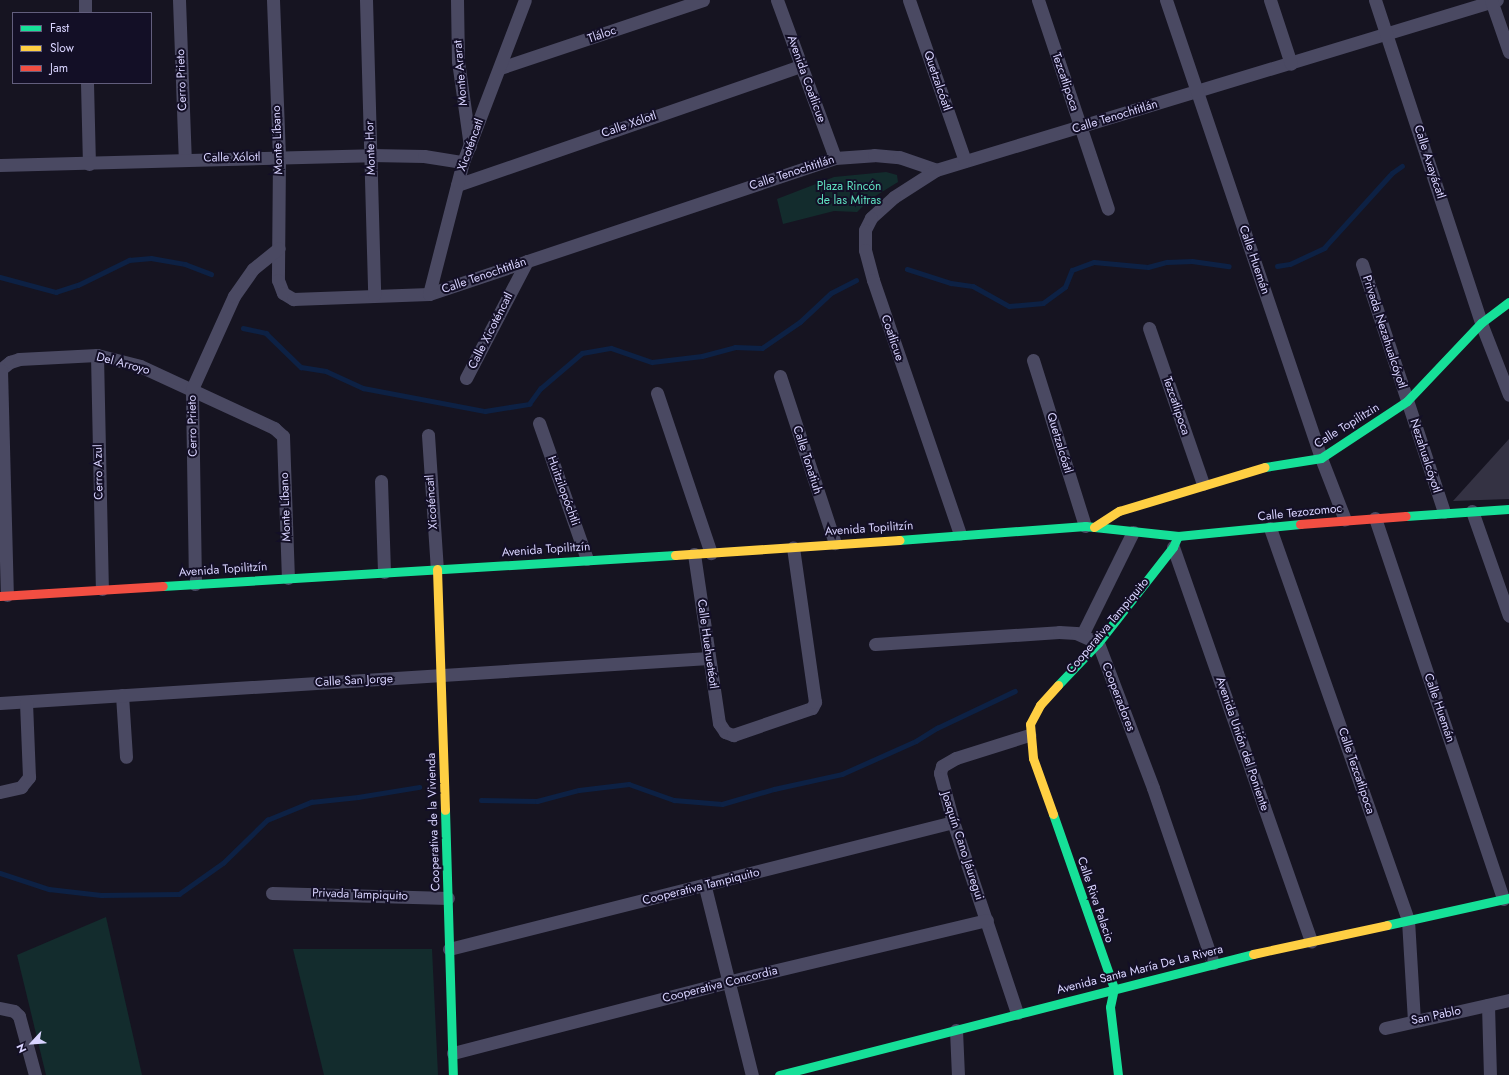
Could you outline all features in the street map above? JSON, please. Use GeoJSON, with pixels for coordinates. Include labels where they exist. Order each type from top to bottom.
{"type":"FeatureCollection","features":[{"type":"Feature","properties":{"kind":"street"},"geometry":{"type":"LineString","coordinates":[[85,0],[85,12]]}},
{"type":"Feature","properties":{"kind":"street","name":"Cerro Prieto"},"geometry":{"type":"LineString","coordinates":[[179,0],[185,160]]}},
{"type":"Feature","properties":{"kind":"street","name":"Monte Líbano"},"geometry":{"type":"LineString","coordinates":[[273,0],[279,157],[278,280]]}},
{"type":"Feature","properties":{"kind":"street","name":"Monte Hor"},"geometry":{"type":"LineString","coordinates":[[366,0],[374,295]]}},
{"type":"Feature","properties":{"kind":"street","name":"Monte Ararat"},"geometry":{"type":"LineString","coordinates":[[457,0],[458,60],[470,146]]}},
{"type":"Feature","properties":{"kind":"street","name":"Xicoténcatl"},"geometry":{"type":"LineString","coordinates":[[429,294],[463,162],[525,0]]}},
{"type":"Feature","properties":{"kind":"street","name":"Tláloc"},"geometry":{"type":"LineString","coordinates":[[500,68],[703,0]]}},
{"type":"Feature","properties":{"kind":"street","name":"Avenida Coatlicue"},"geometry":{"type":"LineString","coordinates":[[777,0],[835,158]]}},
{"type":"Feature","properties":{"kind":"street","name":"Quetzalcóatl"},"geometry":{"type":"LineString","coordinates":[[909,0],[965,161]]}},
{"type":"Feature","properties":{"kind":"street","name":"Tezcatlipoca"},"geometry":{"type":"LineString","coordinates":[[1038,0],[1108,209]]}},
{"type":"Feature","properties":{"kind":"street","name":"Calle Huemán"},"geometry":{"type":"LineString","coordinates":[[1166,0],[1321,458],[1345,520]]}},
{"type":"Feature","properties":{"kind":"street"},"geometry":{"type":"LineString","coordinates":[[1270,0],[1291,64]]}},
{"type":"Feature","properties":{"kind":"street","name":"Calle Axayácatl"},"geometry":{"type":"LineString","coordinates":[[1376,0],[1481,323],[1509,395]]}},
{"type":"Feature","properties":{"kind":"street"},"geometry":{"type":"LineString","coordinates":[[1493,0],[1509,52]]}},
{"type":"Feature","properties":{"kind":"street","name":"Calle Tenochtitlán"},"geometry":{"type":"LineString","coordinates":[[278,280],[284,293],[293,299],[429,294],[835,158],[874,155],[899,156],[936,170],[1081,128],[1291,64],[1493,0]]}},
{"type":"Feature","properties":{"kind":"street","name":"Calle Xólotl"},"geometry":{"type":"LineString","coordinates":[[457,185],[800,66]]}},
{"type":"Feature","properties":{"kind":"street"},"geometry":{"type":"LineString","coordinates":[[87,84],[89,164]]}},
{"type":"Feature","properties":{"kind":"street","name":"Calle Xólotl"},"geometry":{"type":"LineString","coordinates":[[0,165],[89,164],[371,155],[424,156],[463,162]]}},
{"type":"Feature","properties":{"kind":"street","name":"Coatlicue"},"geometry":{"type":"LineString","coordinates":[[936,170],[894,197],[871,218],[865,230],[866,250],[873,280],[960,534]]}},
{"type":"Feature","properties":{"kind":"street","name":"Cerro Prieto"},"geometry":{"type":"LineString","coordinates":[[195,584],[192,389],[234,296],[253,269],[279,248]]}},
{"type":"Feature","properties":{"kind":"street","name":"Calle Xicoténcatl"},"geometry":{"type":"LineString","coordinates":[[466,378],[527,261]]}},
{"type":"Feature","properties":{"kind":"street","name":"Privada Nezahualcóyotl"},"geometry":{"type":"LineString","coordinates":[[1362,264],[1407,401]]}},
{"type":"Feature","properties":{"kind":"street","name":"Calle Topilitzin"},"geometry":{"type":"LineString","coordinates":[[1089,526],[1133,506],[1203,484],[1265,467],[1321,458],[1407,401],[1481,323],[1509,302]]}},
{"type":"Feature","properties":{"kind":"street","name":"Tezcatlipoca"},"geometry":{"type":"LineString","coordinates":[[1149,328],[1203,484]]}},
{"type":"Feature","properties":{"kind":"street","name":"Del Arroyo"},"geometry":{"type":"LineString","coordinates":[[1,370],[10,362],[20,359],[96,355],[140,366],[274,428],[282,436]]}},
{"type":"Feature","properties":{"kind":"street","name":"Cerro Azul"},"geometry":{"type":"LineString","coordinates":[[96,355],[102,589]]}},
{"type":"Feature","properties":{"kind":"street","name":"Quetzalcóatl"},"geometry":{"type":"LineString","coordinates":[[1033,360],[1089,526]]}},
{"type":"Feature","properties":{"kind":"street"},"geometry":{"type":"LineString","coordinates":[[1,370],[4,595]]}},
{"type":"Feature","properties":{"kind":"street","name":"Calle Tonatiuh"},"geometry":{"type":"LineString","coordinates":[[780,376],[835,543]]}},
{"type":"Feature","properties":{"kind":"street"},"geometry":{"type":"LineString","coordinates":[[657,393],[711,553]]}},
{"type":"Feature","properties":{"kind":"street","name":"Nezahualcóyotl"},"geometry":{"type":"LineString","coordinates":[[1407,401],[1444,512]]}},
{"type":"Feature","properties":{"kind":"street","name":"Huitzilopóchtli"},"geometry":{"type":"LineString","coordinates":[[539,424],[587,559]]}},
{"type":"Feature","properties":{"kind":"street","name":"Xicoténcatl"},"geometry":{"type":"LineString","coordinates":[[428,435],[437,569]]}},
{"type":"Feature","properties":{"kind":"street","name":"Monte Líbano"},"geometry":{"type":"LineString","coordinates":[[282,436],[288,578]]}},
{"type":"Feature","properties":{"kind":"street"},"geometry":{"type":"LineString","coordinates":[[381,480],[384,572]]}},
{"type":"Feature","properties":{"kind":"street","name":"Calle Tezozomoc"},"geometry":{"type":"LineString","coordinates":[[1089,526],[1133,532],[1175,541],[1270,528],[1345,520],[1444,512],[1509,510]]}},
{"type":"Feature","properties":{"kind":"street"},"geometry":{"type":"LineString","coordinates":[[1472,511],[1509,616]]}},
{"type":"Feature","properties":{"kind":"street","name":"Calle Huemán"},"geometry":{"type":"LineString","coordinates":[[1375,518],[1506,898]]}},
{"type":"Feature","properties":{"kind":"street","name":"Avenida Topilitzín"},"geometry":{"type":"LineString","coordinates":[[4,595],[587,559],[793,548],[835,543],[1089,526]]}},
{"type":"Feature","properties":{"kind":"street","name":"Calle Tezcatlipoca"},"geometry":{"type":"LineString","coordinates":[[1270,528],[1408,920],[1414,1020]]}},
{"type":"Feature","properties":{"kind":"street","name":"Cooperativa Tampiquito"},"geometry":{"type":"LineString","coordinates":[[1082,635],[1133,532]]}},
{"type":"Feature","properties":{"kind":"street","name":"Cooperativa Tampiquito"},"geometry":{"type":"LineString","coordinates":[[1029,735],[1030,724],[1040,704],[1098,643],[1175,541]]}},
{"type":"Feature","properties":{"kind":"street","name":"Avenida Unión del Poniente"},"geometry":{"type":"LineString","coordinates":[[1175,541],[1310,942]]}},
{"type":"Feature","properties":{"kind":"street","name":"Calle Huehuetéotl"},"geometry":{"type":"LineString","coordinates":[[694,554],[719,723],[725,732],[733,735],[812,708],[815,697],[793,548]]}},
{"type":"Feature","properties":{"kind":"street","name":"Cooperativa de la Vivienda"},"geometry":{"type":"LineString","coordinates":[[437,569],[442,676],[453,1075]]}},
{"type":"Feature","properties":{"kind":"street"},"geometry":{"type":"LineString","coordinates":[[875,644],[1058,632],[1082,635],[1098,643]]}},
{"type":"Feature","properties":{"kind":"street","name":"Cooperadores"},"geometry":{"type":"LineString","coordinates":[[1098,643],[1152,788],[1213,963]]}},
{"type":"Feature","properties":{"kind":"street","name":"Calle San Jorge"},"geometry":{"type":"LineString","coordinates":[[0,703],[709,658]]}},
{"type":"Feature","properties":{"kind":"street"},"geometry":{"type":"LineString","coordinates":[[122,695],[126,757]]}},
{"type":"Feature","properties":{"kind":"street"},"geometry":{"type":"LineString","coordinates":[[0,792],[21,787],[30,777],[26,702]]}},
{"type":"Feature","properties":{"kind":"street","name":"Joaquín Cano Jáuregui"},"geometry":{"type":"LineString","coordinates":[[1017,1013],[940,781],[942,766],[956,758],[1029,735]]}},
{"type":"Feature","properties":{"kind":"street","name":"Calle Riva Palacio"},"geometry":{"type":"LineString","coordinates":[[1029,735],[1033,758],[1114,988]]}},
{"type":"Feature","properties":{"kind":"street","name":"Cooperativa Tampiquito"},"geometry":{"type":"LineString","coordinates":[[449,949],[705,886],[953,822]]}},
{"type":"Feature","properties":{"kind":"street"},"geometry":{"type":"LineString","coordinates":[[705,886],[730,981],[752,1075]]}},
{"type":"Feature","properties":{"kind":"street","name":"Privada Tampiquito"},"geometry":{"type":"LineString","coordinates":[[272,893],[448,898]]}},
{"type":"Feature","properties":{"kind":"street","name":"Avenida Santa María De La Rivera"},"geometry":{"type":"LineString","coordinates":[[779,1075],[1213,963],[1506,898]]}},
{"type":"Feature","properties":{"kind":"street","name":"Cooperativa Concordia"},"geometry":{"type":"LineString","coordinates":[[453,1053],[730,981],[987,920]]}},
{"type":"Feature","properties":{"kind":"street"},"geometry":{"type":"LineString","coordinates":[[1114,988],[1110,1006],[1118,1075]]}},
{"type":"Feature","properties":{"kind":"street","name":"San Pablo"},"geometry":{"type":"LineString","coordinates":[[1384,1028],[1414,1020],[1509,1000]]}},
{"type":"Feature","properties":{"kind":"street"},"geometry":{"type":"LineString","coordinates":[[1488,1005],[1490,1075]]}},
{"type":"Feature","properties":{"kind":"street"},"geometry":{"type":"LineString","coordinates":[[0,1008],[14,1011],[19,1016],[35,1075]]}},
{"type":"Feature","properties":{"kind":"street"},"geometry":{"type":"LineString","coordinates":[[956,1030],[958,1075]]}},
{"type":"Feature","properties":{"kind":"green space","name":"Plaza Rincón de las Mitras"},"geometry":{"type":"Polygon","coordinates":[[[886,172],[897,175],[898,182],[869,200],[857,212],[834,211],[783,224],[777,199],[834,177],[886,172]]]}},
{"type":"Feature","properties":{"kind":"green space"},"geometry":{"type":"Polygon","coordinates":[[[106,917],[142,1075],[46,1075],[17,955],[106,917]]]}},
{"type":"Feature","properties":{"kind":"green space"},"geometry":{"type":"Polygon","coordinates":[[[293,949],[432,949],[438,1075],[324,1075],[293,949]]]}},
{"type":"Feature","properties":{"kind":"building"},"geometry":{"type":"Polygon","coordinates":[[[1509,439],[1509,499],[1453,501],[1509,439]]]}},
{"type":"Feature","properties":{"kind":"waterway"},"geometry":{"type":"LineString","coordinates":[[1277,266],[1290,264],[1324,248],[1392,173],[1402,166]]}},
{"type":"Feature","properties":{"kind":"waterway"},"geometry":{"type":"LineString","coordinates":[[0,277],[56,292],[78,285],[129,260],[151,258],[185,264],[211,274]]}},
{"type":"Feature","properties":{"kind":"waterway"},"geometry":{"type":"LineString","coordinates":[[907,269],[951,283],[973,286],[1009,306],[1043,303],[1065,287],[1072,270],[1094,262],[1148,267],[1167,262],[1192,261],[1229,266]]}},
{"type":"Feature","properties":{"kind":"waterway"},"geometry":{"type":"LineString","coordinates":[[243,328],[266,333],[301,367],[326,371],[363,388],[485,411],[529,404],[540,389],[582,353],[611,348],[652,362],[702,356],[735,347],[762,348],[800,322],[831,293],[856,280]]}},
{"type":"Feature","properties":{"kind":"waterway"},"geometry":{"type":"LineString","coordinates":[[481,800],[537,801],[579,790],[629,784],[674,800],[722,804],[774,789],[842,774],[916,741],[937,728],[1015,691]]}},
{"type":"Feature","properties":{"kind":"waterway"},"geometry":{"type":"LineString","coordinates":[[0,873],[49,889],[101,895],[179,894],[223,863],[267,820],[311,802],[358,797],[419,787]]}},
{"type":"Feature","properties":{"kind":"traffic: fast"},"geometry":{"type":"LineString","coordinates":[[1265,467],[1321,458],[1407,401],[1481,323],[1509,302]]}},
{"type":"Feature","properties":{"kind":"traffic: fast"},"geometry":{"type":"LineString","coordinates":[[1406,516],[1509,509]]}},
{"type":"Feature","properties":{"kind":"traffic: fast"},"geometry":{"type":"LineString","coordinates":[[899,540],[1085,526],[1178,536],[1300,524]]}},
{"type":"Feature","properties":{"kind":"traffic: fast"},"geometry":{"type":"LineString","coordinates":[[1058,685],[1098,643],[1173,547],[1178,536]]}},
{"type":"Feature","properties":{"kind":"traffic: fast"},"geometry":{"type":"LineString","coordinates":[[163,586],[675,555]]}},
{"type":"Feature","properties":{"kind":"traffic: fast"},"geometry":{"type":"LineString","coordinates":[[445,810],[453,1075]]}},
{"type":"Feature","properties":{"kind":"traffic: fast"},"geometry":{"type":"LineString","coordinates":[[1053,814],[1114,988],[1110,1007],[1118,1075]]}},
{"type":"Feature","properties":{"kind":"traffic: fast"},"geometry":{"type":"LineString","coordinates":[[1387,925],[1509,898]]}},
{"type":"Feature","properties":{"kind":"traffic: fast"},"geometry":{"type":"LineString","coordinates":[[779,1075],[1253,954]]}},
{"type":"Feature","properties":{"kind":"traffic: slow"},"geometry":{"type":"LineString","coordinates":[[1094,527],[1119,511],[1265,467]]}},
{"type":"Feature","properties":{"kind":"traffic: slow"},"geometry":{"type":"LineString","coordinates":[[675,555],[899,540]]}},
{"type":"Feature","properties":{"kind":"traffic: slow"},"geometry":{"type":"LineString","coordinates":[[437,569],[445,810]]}},
{"type":"Feature","properties":{"kind":"traffic: slow"},"geometry":{"type":"LineString","coordinates":[[1053,814],[1033,758],[1030,724],[1040,705],[1058,685]]}},
{"type":"Feature","properties":{"kind":"traffic: slow"},"geometry":{"type":"LineString","coordinates":[[1253,954],[1387,925]]}},
{"type":"Feature","properties":{"kind":"traffic: jam"},"geometry":{"type":"LineString","coordinates":[[1300,524],[1406,516]]}},
{"type":"Feature","properties":{"kind":"traffic: jam"},"geometry":{"type":"LineString","coordinates":[[0,596],[163,586]]}}]}
